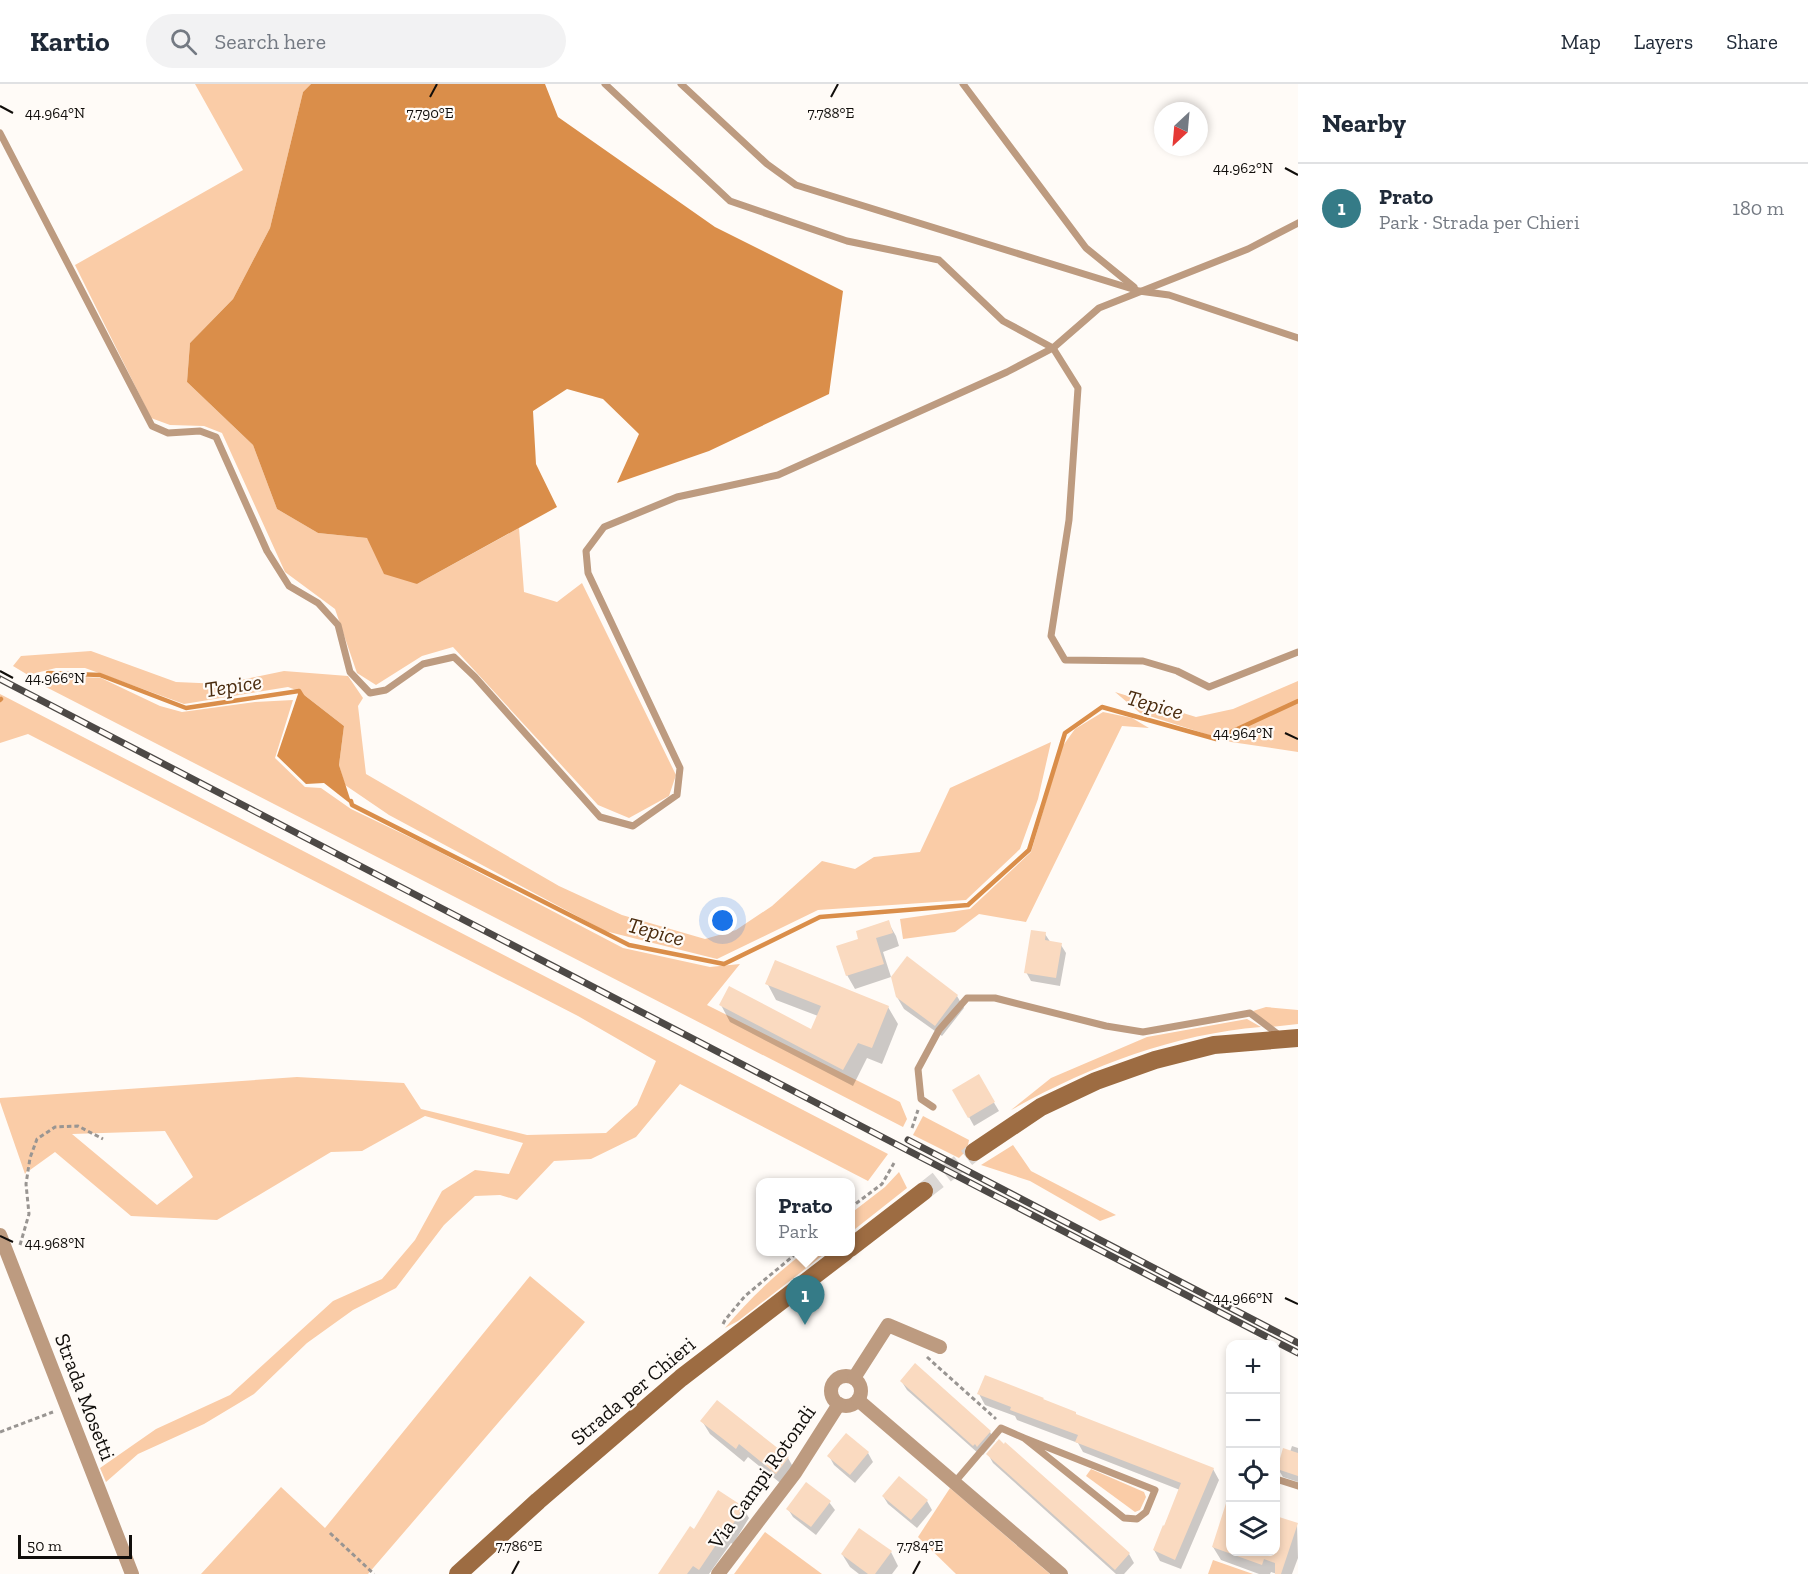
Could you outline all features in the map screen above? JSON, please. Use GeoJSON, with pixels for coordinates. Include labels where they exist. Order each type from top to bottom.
{"type":"FeatureCollection","features":[{"type":"Feature","properties":{"kind":"main road"},"geometry":{"type":"LineString","coordinates":[[974,1152],[1041,1107],[1106,1077],[1155,1060],[1214,1046],[1291,1038]]}},
{"type":"Feature","properties":{"kind":"main road"},"geometry":{"type":"LineString","coordinates":[[855,1244],[924,1191]]}},
{"type":"Feature","properties":{"kind":"main road","name":"Strada per Chieri"},"geometry":{"type":"LineString","coordinates":[[458,1574],[681,1378],[839,1256]]}},
{"type":"Feature","properties":{"kind":"street","name":"Strada Mosetti"},"geometry":{"type":"LineString","coordinates":[[0,1235],[132,1574]]}},
{"type":"Feature","properties":{"kind":"street"},"geometry":{"type":"LineString","coordinates":[[854,1378],[888,1325],[940,1347]]}},
{"type":"Feature","properties":{"kind":"street"},"geometry":{"type":"LineString","coordinates":[[842,1376],[854,1378],[861,1388],[858,1400],[848,1406],[839,1404],[832,1396],[834,1382],[842,1376]]}},
{"type":"Feature","properties":{"kind":"street"},"geometry":{"type":"LineString","coordinates":[[858,1400],[1061,1574]]}},
{"type":"Feature","properties":{"kind":"street","name":"Via Campi Rotondi"},"geometry":{"type":"LineString","coordinates":[[718,1574],[795,1473],[839,1404]]}},
{"type":"Feature","properties":{"kind":"lane"},"geometry":{"type":"LineString","coordinates":[[605,84],[730,201],[847,241],[939,260],[1003,321],[1053,348],[1078,388],[1069,520],[1051,636],[1065,660],[1143,662],[1177,671],[1209,687],[1298,652]]}},
{"type":"Feature","properties":{"kind":"lane"},"geometry":{"type":"LineString","coordinates":[[681,84],[767,164],[796,185],[1139,291],[1169,295],[1298,338]]}},
{"type":"Feature","properties":{"kind":"lane"},"geometry":{"type":"LineString","coordinates":[[963,84],[1086,248],[1139,291]]}},
{"type":"Feature","properties":{"kind":"lane"},"geometry":{"type":"LineString","coordinates":[[0,133],[152,426],[168,434],[200,431],[216,436],[267,551],[289,586],[318,603],[338,625],[350,672],[370,693],[386,690],[423,664],[454,657],[475,677],[600,817],[633,826],[677,795],[680,768],[588,573],[586,551],[604,527],[677,496],[778,474],[1007,372],[1053,348],[1099,308],[1248,249],[1298,223]]}},
{"type":"Feature","properties":{"kind":"lane"},"geometry":{"type":"LineString","coordinates":[[933,1107],[921,1099],[918,1069],[939,1030],[967,998],[995,998],[1106,1026],[1143,1032],[1250,1014],[1291,1038]]}},
{"type":"Feature","properties":{"kind":"lane"},"geometry":{"type":"LineString","coordinates":[[954,1483],[1001,1428],[1155,1490],[1146,1512],[1137,1519],[1124,1518],[1024,1438]]}},
{"type":"Feature","properties":{"kind":"lane"},"geometry":{"type":"LineString","coordinates":[[1280,1481],[1298,1486]]}},
{"type":"Feature","properties":{"kind":"path"},"geometry":{"type":"LineString","coordinates":[[912,1128],[921,1099]]}},
{"type":"Feature","properties":{"kind":"path"},"geometry":{"type":"LineString","coordinates":[[8,1257],[20,1247],[28,1214],[26,1184],[30,1158],[37,1139],[54,1127],[78,1126],[103,1139]]}},
{"type":"Feature","properties":{"kind":"path"},"geometry":{"type":"LineString","coordinates":[[855,1204],[882,1184],[894,1163]]}},
{"type":"Feature","properties":{"kind":"path"},"geometry":{"type":"LineString","coordinates":[[722,1328],[725,1320],[745,1296],[792,1256]]}},
{"type":"Feature","properties":{"kind":"path"},"geometry":{"type":"LineString","coordinates":[[917,1337],[928,1359],[997,1420],[1001,1428]]}},
{"type":"Feature","properties":{"kind":"path"},"geometry":{"type":"LineString","coordinates":[[0,1432],[67,1409]]}},
{"type":"Feature","properties":{"kind":"path"},"geometry":{"type":"LineString","coordinates":[[330,1533],[374,1574]]}},
{"type":"Feature","properties":{"kind":"shaded area"},"geometry":{"type":"Polygon","coordinates":[[[195,84],[311,84],[303,92],[270,228],[233,299],[190,343],[187,382],[253,445],[277,509],[318,533],[367,538],[417,584],[519,528],[524,592],[557,602],[582,583],[676,775],[669,796],[629,818],[598,805],[453,647],[422,656],[376,685],[357,673],[335,609],[285,572],[222,433],[204,426],[170,425],[151,418],[75,265],[243,170],[195,84]]]}},
{"type":"Feature","properties":{"kind":"shaded area"},"geometry":{"type":"Polygon","coordinates":[[[311,84],[545,84],[558,117],[715,227],[843,291],[829,394],[709,451],[617,483],[639,434],[603,399],[567,389],[533,411],[536,464],[557,507],[417,584],[384,574],[367,538],[318,533],[277,509],[253,445],[187,382],[190,343],[233,299],[270,228],[303,92],[311,84]]]}},
{"type":"Feature","properties":{"kind":"shaded area"},"geometry":{"type":"Polygon","coordinates":[[[91,651],[176,682],[222,684],[284,671],[348,676],[363,698],[358,706],[366,774],[559,886],[622,915],[705,939],[736,930],[772,906],[822,861],[855,869],[874,857],[920,852],[950,788],[1051,742],[1038,799],[1020,849],[966,900],[818,910],[717,959],[605,931],[389,815],[345,785],[339,765],[344,726],[299,691],[288,687],[184,704],[85,668],[56,668],[28,675],[13,666],[21,656],[91,651]]]}},
{"type":"Feature","properties":{"kind":"shaded area"},"geometry":{"type":"Polygon","coordinates":[[[63,676],[101,678],[160,706],[182,712],[255,702],[293,700],[275,758],[305,787],[321,788],[351,809],[428,846],[623,948],[710,967],[740,964],[707,1005],[900,1102],[907,1119],[903,1127],[46,687],[63,676]]]}},
{"type":"Feature","properties":{"kind":"shaded area"},"geometry":{"type":"Polygon","coordinates":[[[1298,681],[1298,752],[1231,742],[1140,713],[1115,692],[1196,717],[1233,709],[1298,681]]]}},
{"type":"Feature","properties":{"kind":"shaded area"},"geometry":{"type":"Polygon","coordinates":[[[299,691],[344,726],[339,765],[352,805],[324,783],[306,784],[277,756],[299,691]]]}},
{"type":"Feature","properties":{"kind":"shaded area"},"geometry":{"type":"Polygon","coordinates":[[[0,694],[888,1154],[868,1181],[680,1084],[636,1137],[591,1159],[554,1161],[517,1200],[500,1195],[475,1196],[444,1225],[396,1288],[353,1310],[307,1343],[254,1394],[204,1424],[138,1454],[106,1482],[100,1468],[156,1429],[230,1395],[333,1301],[382,1279],[415,1240],[442,1191],[475,1170],[509,1174],[523,1143],[425,1116],[362,1151],[331,1152],[217,1220],[131,1216],[55,1152],[30,1170],[30,1166],[25,1174],[0,1098],[297,1077],[404,1083],[421,1109],[527,1135],[606,1133],[637,1105],[656,1061],[578,1016],[28,734],[0,743],[0,694]],[[165,1131],[72,1134],[157,1205],[193,1177],[165,1131]]]}},
{"type":"Feature","properties":{"kind":"shaded area"},"geometry":{"type":"Polygon","coordinates":[[[1103,712],[1132,718],[1149,728],[1122,726],[1026,922],[979,914],[955,932],[903,939],[900,919],[970,909],[1031,852],[1062,747],[1075,729],[1103,712]]]}},
{"type":"Feature","properties":{"kind":"shaded area"},"geometry":{"type":"Polygon","coordinates":[[[1266,1007],[1298,1010],[1298,1024],[1271,1027],[1253,1011],[1266,1007]]]}},
{"type":"Feature","properties":{"kind":"shaded area"},"geometry":{"type":"Polygon","coordinates":[[[1247,1019],[1261,1027],[1196,1037],[1132,1055],[1070,1080],[1011,1110],[1051,1078],[1147,1037],[1247,1019]]]}},
{"type":"Feature","properties":{"kind":"shaded area"},"geometry":{"type":"Polygon","coordinates":[[[923,1116],[969,1140],[967,1150],[959,1158],[913,1135],[923,1116]]]}},
{"type":"Feature","properties":{"kind":"shaded area"},"geometry":{"type":"Polygon","coordinates":[[[1013,1145],[1031,1171],[1116,1215],[1100,1221],[1030,1181],[981,1165],[1013,1145]]]}},
{"type":"Feature","properties":{"kind":"shaded area"},"geometry":{"type":"Polygon","coordinates":[[[899,1172],[907,1188],[855,1229],[855,1210],[885,1187],[899,1172]]]}},
{"type":"Feature","properties":{"kind":"shaded area"},"geometry":{"type":"Polygon","coordinates":[[[799,1256],[822,1256],[738,1321],[725,1328],[743,1307],[799,1256]]]}},
{"type":"Feature","properties":{"kind":"shaded area"},"geometry":{"type":"Polygon","coordinates":[[[530,1276],[585,1322],[368,1574],[201,1574],[281,1487],[325,1528],[530,1276]]]}},
{"type":"Feature","properties":{"kind":"shaded area"},"geometry":{"type":"Polygon","coordinates":[[[1091,1469],[1144,1492],[1146,1497],[1140,1510],[1135,1512],[1086,1476],[1091,1469]]]}},
{"type":"Feature","properties":{"kind":"shaded area"},"geometry":{"type":"Polygon","coordinates":[[[950,1488],[1050,1574],[956,1574],[918,1537],[950,1488]]]}},
{"type":"Feature","properties":{"kind":"shaded area"},"geometry":{"type":"Polygon","coordinates":[[[765,1532],[822,1574],[734,1574],[765,1532]]]}},
{"type":"Feature","properties":{"kind":"shaded area"},"geometry":{"type":"Polygon","coordinates":[[[1213,1560],[1253,1574],[1208,1574],[1213,1560]]]}},
{"type":"Feature","properties":{"kind":"building"},"geometry":{"type":"Polygon","coordinates":[[[889,920],[893,933],[876,938],[884,964],[846,976],[836,946],[858,939],[856,931],[889,920]]]}},
{"type":"Feature","properties":{"kind":"building"},"geometry":{"type":"Polygon","coordinates":[[[1031,930],[1046,932],[1045,940],[1062,943],[1056,978],[1024,973],[1031,930]]]}},
{"type":"Feature","properties":{"kind":"building"},"geometry":{"type":"Polygon","coordinates":[[[907,956],[958,995],[935,1026],[896,997],[891,977],[907,956]]]}},
{"type":"Feature","properties":{"kind":"building"},"geometry":{"type":"Polygon","coordinates":[[[775,960],[889,1006],[872,1048],[858,1043],[843,1070],[719,1005],[729,986],[811,1029],[821,1006],[765,984],[775,960]]]}},
{"type":"Feature","properties":{"kind":"building"},"geometry":{"type":"Polygon","coordinates":[[[979,1074],[995,1102],[968,1118],[952,1090],[979,1074]]]}},
{"type":"Feature","properties":{"kind":"building"},"geometry":{"type":"Polygon","coordinates":[[[915,1363],[991,1431],[977,1447],[975,1444],[973,1446],[900,1381],[915,1363]]]}},
{"type":"Feature","properties":{"kind":"building"},"geometry":{"type":"Polygon","coordinates":[[[985,1375],[1044,1398],[1076,1414],[1214,1468],[1175,1560],[1153,1550],[1181,1483],[1075,1442],[1078,1435],[1010,1410],[1011,1407],[977,1394],[985,1375]]]}},
{"type":"Feature","properties":{"kind":"building"},"geometry":{"type":"Polygon","coordinates":[[[717,1400],[789,1457],[776,1474],[739,1444],[736,1449],[700,1421],[717,1400]]]}},
{"type":"Feature","properties":{"kind":"building"},"geometry":{"type":"Polygon","coordinates":[[[846,1433],[869,1452],[850,1475],[827,1456],[846,1433]]]}},
{"type":"Feature","properties":{"kind":"building"},"geometry":{"type":"Polygon","coordinates":[[[999,1439],[1130,1553],[1115,1570],[986,1454],[999,1439]]]}},
{"type":"Feature","properties":{"kind":"building"},"geometry":{"type":"Polygon","coordinates":[[[1283,1448],[1298,1453],[1298,1476],[1280,1470],[1283,1448]]]}},
{"type":"Feature","properties":{"kind":"building"},"geometry":{"type":"Polygon","coordinates":[[[899,1476],[928,1500],[911,1520],[882,1496],[899,1476]]]}},
{"type":"Feature","properties":{"kind":"building"},"geometry":{"type":"Polygon","coordinates":[[[806,1482],[831,1501],[811,1527],[786,1509],[806,1482]]]}},
{"type":"Feature","properties":{"kind":"building"},"geometry":{"type":"Polygon","coordinates":[[[718,1490],[744,1507],[726,1535],[724,1533],[699,1570],[693,1566],[687,1574],[658,1574],[690,1526],[694,1529],[718,1490]]]}},
{"type":"Feature","properties":{"kind":"building"},"geometry":{"type":"Polygon","coordinates":[[[1226,1503],[1226,1552],[1212,1547],[1226,1503]]]}},
{"type":"Feature","properties":{"kind":"building"},"geometry":{"type":"Polygon","coordinates":[[[1280,1517],[1298,1523],[1281,1574],[1275,1574],[1275,1563],[1264,1559],[1262,1565],[1237,1556],[1280,1556],[1280,1517]]]}},
{"type":"Feature","properties":{"kind":"building"},"geometry":{"type":"Polygon","coordinates":[[[859,1528],[892,1551],[875,1574],[868,1574],[841,1554],[859,1528]]]}},
{"type":"Feature","properties":{"kind":"waterway","name":"Tepice"},"geometry":{"type":"LineString","coordinates":[[48,673],[100,675],[186,708],[299,691],[302,696]]}},
{"type":"Feature","properties":{"kind":"waterway","name":"Tepice"},"geometry":{"type":"LineString","coordinates":[[351,801],[352,805],[629,945],[724,964],[820,917],[968,905],[1029,850],[1065,733],[1102,707],[1216,739],[1298,701]]}},
{"type":"Feature","properties":{"kind":"tunnel"},"geometry":{"type":"LineString","coordinates":[[924,1191],[974,1152]]}},
{"type":"Feature","properties":{"kind":"railway"},"geometry":{"type":"LineString","coordinates":[[0,679],[1298,1353]]}},
{"type":"Feature","properties":{"kind":"railway"},"geometry":{"type":"LineString","coordinates":[[908,1140],[1298,1343]]}},
{"type":"Feature","properties":{"kind":"place","name":"Prato"},"geometry":{"type":"Point","coordinates":[805,1325]}}]}
